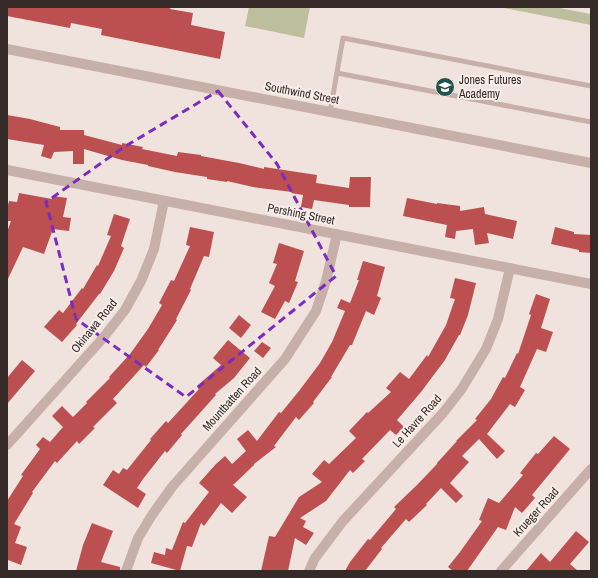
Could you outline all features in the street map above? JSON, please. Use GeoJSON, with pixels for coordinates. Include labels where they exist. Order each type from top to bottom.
{"type":"FeatureCollection","features":[{"type":"Feature","properties":{"kind":"street","name":"Southwind Street"},"geometry":{"type":"LineString","coordinates":[[7,49],[591,163]]}},
{"type":"Feature","properties":{"kind":"street","name":"Pershing Street"},"geometry":{"type":"LineString","coordinates":[[7,170],[591,284]]}},
{"type":"Feature","properties":{"kind":"street","name":"Okinawa Road"},"geometry":{"type":"LineString","coordinates":[[7,445],[103,338],[125,310],[141,281],[154,250],[164,201]]}},
{"type":"Feature","properties":{"kind":"street","name":"Mountbatten Road"},"geometry":{"type":"LineString","coordinates":[[126,571],[138,538],[172,486],[285,359],[301,336],[316,311],[326,281],[337,234]]}},
{"type":"Feature","properties":{"kind":"street","name":"Le Havre Road"},"geometry":{"type":"LineString","coordinates":[[309,571],[316,558],[343,521],[443,413],[461,390],[486,349],[498,319],[510,268]]}},
{"type":"Feature","properties":{"kind":"street","name":"Krueger Road"},"geometry":{"type":"LineString","coordinates":[[501,571],[591,469]]}},
{"type":"Feature","properties":{"kind":"lane"},"geometry":{"type":"LineString","coordinates":[[330,112],[343,38],[591,86]]}},
{"type":"Feature","properties":{"kind":"lane"},"geometry":{"type":"LineString","coordinates":[[337,73],[591,122]]}},
{"type":"Feature","properties":{"kind":"highlighted area"},"geometry":{"type":"Polygon","coordinates":[[[218,91],[277,164],[336,276],[186,397],[76,319],[46,202],[124,147],[218,91]]]}},
{"type":"Feature","properties":{"kind":"green space"},"geometry":{"type":"Polygon","coordinates":[[[249,7],[310,7],[304,38],[245,26],[249,7]]]}},
{"type":"Feature","properties":{"kind":"green space"},"geometry":{"type":"Polygon","coordinates":[[[499,7],[554,7],[591,14],[591,25],[499,7]]]}},
{"type":"Feature","properties":{"kind":"building"},"geometry":{"type":"Polygon","coordinates":[[[7,7],[171,7],[170,9],[193,13],[191,25],[225,32],[220,59],[101,35],[102,29],[71,23],[70,28],[7,16],[7,7]]]}},
{"type":"Feature","properties":{"kind":"building"},"geometry":{"type":"Polygon","coordinates":[[[7,115],[60,127],[60,130],[84,130],[84,135],[122,145],[122,143],[143,147],[142,149],[177,156],[178,152],[201,155],[264,169],[264,167],[317,175],[316,183],[349,188],[350,177],[371,177],[370,207],[349,207],[349,205],[314,200],[312,209],[301,207],[303,195],[291,193],[292,192],[207,179],[207,177],[148,166],[84,149],[84,164],[73,164],[73,151],[54,152],[51,159],[41,156],[44,145],[7,139],[7,115]]]}},
{"type":"Feature","properties":{"kind":"building"},"geometry":{"type":"Polygon","coordinates":[[[19,193],[52,199],[53,196],[67,198],[63,217],[71,218],[69,231],[53,229],[44,254],[23,247],[7,281],[7,232],[11,221],[7,221],[7,209],[9,201],[17,202],[19,193]]]}},
{"type":"Feature","properties":{"kind":"building"},"geometry":{"type":"Polygon","coordinates":[[[407,198],[437,204],[460,206],[460,211],[484,207],[485,214],[517,221],[513,239],[487,233],[489,243],[475,245],[473,229],[456,231],[455,239],[445,237],[447,225],[403,216],[407,198]]]}},
{"type":"Feature","properties":{"kind":"building"},"geometry":{"type":"Polygon","coordinates":[[[114,214],[130,219],[121,246],[124,248],[114,271],[100,294],[76,324],[77,325],[62,342],[44,327],[59,310],[63,313],[82,288],[83,289],[97,265],[98,266],[111,236],[107,235],[114,214]]]}},
{"type":"Feature","properties":{"kind":"building"},"geometry":{"type":"Polygon","coordinates":[[[190,227],[214,232],[209,257],[204,256],[190,289],[191,290],[176,319],[177,320],[159,350],[146,367],[144,365],[113,399],[117,403],[93,427],[95,428],[79,444],[77,441],[57,463],[55,461],[32,492],[33,493],[14,524],[21,527],[15,543],[27,547],[21,565],[8,560],[7,561],[7,501],[23,476],[21,475],[40,449],[36,445],[43,437],[50,442],[63,427],[52,416],[62,406],[73,417],[110,378],[109,377],[130,354],[148,329],[162,305],[159,303],[171,280],[174,281],[190,246],[186,245],[190,227]]]}},
{"type":"Feature","properties":{"kind":"building"},"geometry":{"type":"Polygon","coordinates":[[[555,227],[574,232],[574,234],[591,235],[591,253],[579,252],[579,250],[551,244],[555,227]]]}},
{"type":"Feature","properties":{"kind":"building"},"geometry":{"type":"Polygon","coordinates":[[[279,243],[304,251],[295,281],[298,282],[289,303],[285,301],[275,319],[261,312],[275,286],[269,283],[277,264],[273,263],[279,243]]]}},
{"type":"Feature","properties":{"kind":"building"},"geometry":{"type":"Polygon","coordinates":[[[363,261],[385,267],[377,296],[381,298],[374,315],[366,311],[352,345],[350,345],[332,377],[313,402],[314,403],[299,420],[296,417],[274,446],[276,447],[254,464],[233,485],[247,497],[232,513],[221,503],[204,526],[201,523],[192,547],[187,546],[180,571],[151,563],[154,552],[165,555],[166,548],[172,550],[183,522],[185,523],[209,492],[199,483],[225,456],[232,464],[246,451],[237,439],[248,430],[257,441],[279,412],[281,413],[299,391],[320,363],[332,342],[345,311],[337,308],[341,299],[350,303],[359,280],[357,280],[363,261]]]}},
{"type":"Feature","properties":{"kind":"building"},"geometry":{"type":"Polygon","coordinates":[[[455,278],[476,283],[468,315],[460,335],[445,360],[421,392],[397,420],[404,427],[396,435],[390,430],[362,459],[365,461],[353,473],[350,470],[326,501],[300,518],[306,521],[303,527],[314,533],[306,545],[295,538],[288,571],[261,571],[269,536],[275,537],[299,497],[322,482],[312,474],[324,460],[329,464],[356,438],[349,431],[367,412],[368,413],[391,392],[386,388],[400,372],[409,379],[427,355],[428,357],[446,325],[455,299],[450,298],[455,278]]]}},
{"type":"Feature","properties":{"kind":"building"},"geometry":{"type":"Polygon","coordinates":[[[536,294],[550,299],[541,328],[553,332],[546,352],[537,349],[520,387],[525,390],[515,407],[510,404],[487,434],[505,451],[497,459],[479,439],[462,456],[469,462],[450,483],[463,496],[456,503],[441,488],[426,504],[427,505],[409,522],[406,519],[381,548],[382,549],[365,571],[345,571],[368,539],[370,540],[396,509],[394,507],[417,485],[477,420],[475,419],[491,399],[503,377],[505,378],[517,353],[518,354],[531,315],[529,314],[536,294]]]}},
{"type":"Feature","properties":{"kind":"building"},"geometry":{"type":"Polygon","coordinates":[[[239,315],[251,325],[241,338],[229,328],[239,315]]]}},
{"type":"Feature","properties":{"kind":"building"},"geometry":{"type":"Polygon","coordinates":[[[228,340],[250,358],[234,378],[215,394],[216,395],[181,434],[182,435],[167,453],[165,451],[143,479],[137,488],[146,494],[138,508],[103,485],[113,470],[119,474],[123,468],[127,470],[151,440],[150,439],[166,421],[168,423],[199,389],[197,386],[221,365],[213,358],[228,340]]]}},
{"type":"Feature","properties":{"kind":"building"},"geometry":{"type":"Polygon","coordinates":[[[262,342],[271,348],[263,358],[254,351],[262,342]]]}},
{"type":"Feature","properties":{"kind":"building"},"geometry":{"type":"Polygon","coordinates":[[[22,360],[35,371],[7,404],[7,378],[22,360]]]}},
{"type":"Feature","properties":{"kind":"building"},"geometry":{"type":"Polygon","coordinates":[[[554,436],[570,449],[532,495],[535,498],[522,513],[515,507],[506,530],[498,527],[467,571],[453,571],[448,567],[482,521],[479,520],[488,498],[499,503],[523,475],[520,473],[536,453],[538,454],[554,436]]]}},
{"type":"Feature","properties":{"kind":"building"},"geometry":{"type":"Polygon","coordinates":[[[92,523],[113,531],[101,562],[120,567],[120,571],[76,571],[83,545],[92,523]]]}},
{"type":"Feature","properties":{"kind":"building"},"geometry":{"type":"Polygon","coordinates":[[[576,531],[589,542],[570,564],[578,571],[526,571],[541,553],[550,562],[576,531]]]}},
{"type":"Feature","properties":{"kind":"place","name":"Jones Futures Academy"},"geometry":{"type":"Point","coordinates":[445,87]}}]}
